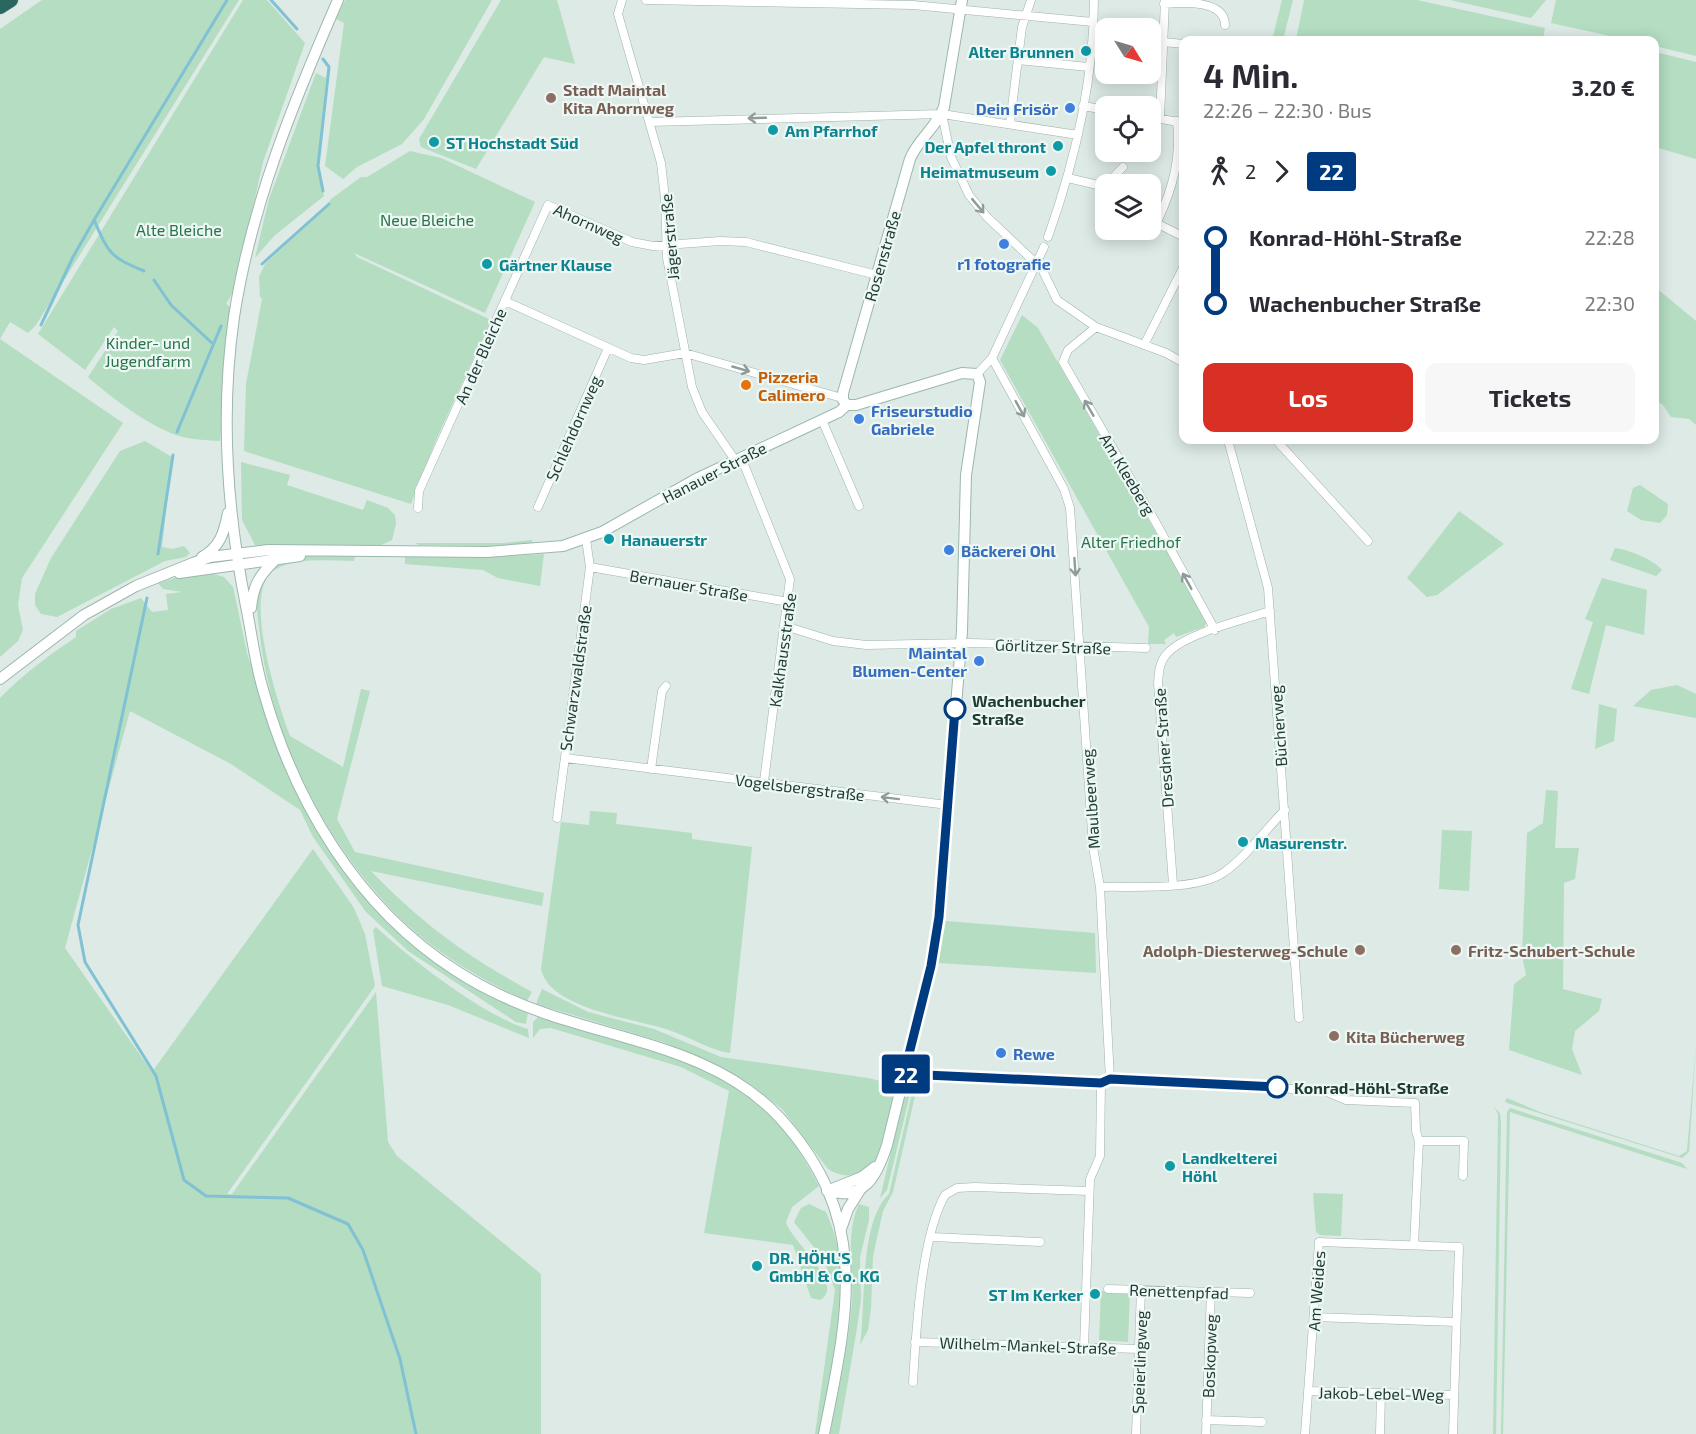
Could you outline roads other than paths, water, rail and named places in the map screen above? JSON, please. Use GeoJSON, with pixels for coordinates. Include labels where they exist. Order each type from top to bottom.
{"type":"FeatureCollection","features":[{"type":"Feature","properties":{"kind":"highway"},"geometry":{"type":"LineString","coordinates":[[0,8],[11,0]]}},
{"type":"Feature","properties":{"kind":"street"},"geometry":{"type":"LineString","coordinates":[[338,0],[294,103],[270,168],[244,265],[231,349],[226,443],[230,504],[237,559],[263,692],[283,748],[309,805],[345,865],[375,902],[403,930],[448,966],[500,995],[549,1015],[682,1055],[732,1080],[753,1094],[782,1121],[806,1152],[827,1191],[841,1229],[847,1269],[846,1299],[837,1367],[825,1434]]}},
{"type":"Feature","properties":{"kind":"street","name":"Jägerstraße"},"geometry":{"type":"LineString","coordinates":[[622,0],[618,14],[663,175],[667,244],[685,353]]}},
{"type":"Feature","properties":{"kind":"street"},"geometry":{"type":"LineString","coordinates":[[646,0],[961,5],[1026,17],[1093,22]]}},
{"type":"Feature","properties":{"kind":"street"},"geometry":{"type":"LineString","coordinates":[[1010,123],[1022,27],[1031,0]]}},
{"type":"Feature","properties":{"kind":"street"},"geometry":{"type":"LineString","coordinates":[[1048,237],[1068,178],[1078,135],[1088,67],[1094,0]]}},
{"type":"Feature","properties":{"kind":"street"},"geometry":{"type":"LineString","coordinates":[[1161,96],[1165,2],[1190,3],[1217,8],[1222,12],[1225,26]]}},
{"type":"Feature","properties":{"kind":"street"},"geometry":{"type":"LineString","coordinates":[[961,5],[942,114],[951,157],[969,195],[1044,272],[1057,300],[1096,327],[1179,361]]}},
{"type":"Feature","properties":{"kind":"street"},"geometry":{"type":"LineString","coordinates":[[1162,42],[1179,44]]}},
{"type":"Feature","properties":{"kind":"street"},"geometry":{"type":"LineString","coordinates":[[1018,60],[1088,67]]}},
{"type":"Feature","properties":{"kind":"street"},"geometry":{"type":"LineString","coordinates":[[1083,106],[1095,108]]}},
{"type":"Feature","properties":{"kind":"street"},"geometry":{"type":"LineString","coordinates":[[650,122],[942,114],[1078,135]]}},
{"type":"Feature","properties":{"kind":"street","name":"Rosenstraße"},"geometry":{"type":"LineString","coordinates":[[844,401],[877,275],[913,152],[942,114]]}},
{"type":"Feature","properties":{"kind":"street"},"geometry":{"type":"LineString","coordinates":[[1161,119],[1179,122]]}},
{"type":"Feature","properties":{"kind":"street"},"geometry":{"type":"LineString","coordinates":[[1161,206],[1176,175],[1179,151]]}},
{"type":"Feature","properties":{"kind":"street"},"geometry":{"type":"LineString","coordinates":[[1117,174],[1123,168]]}},
{"type":"Feature","properties":{"kind":"street"},"geometry":{"type":"LineString","coordinates":[[1068,178],[1095,184]]}},
{"type":"Feature","properties":{"kind":"street","name":"Ahornweg"},"geometry":{"type":"LineString","coordinates":[[548,204],[627,241],[653,246],[720,241],[746,242],[877,275]]}},
{"type":"Feature","properties":{"kind":"street","name":"An der Bleiche"},"geometry":{"type":"LineString","coordinates":[[418,508],[419,491],[548,204]]}},
{"type":"Feature","properties":{"kind":"street"},"geometry":{"type":"LineString","coordinates":[[1161,225],[1179,234]]}},
{"type":"Feature","properties":{"kind":"street"},"geometry":{"type":"LineString","coordinates":[[841,1229],[848,1209],[862,1187],[879,1170],[936,940],[960,645],[966,475],[980,382],[977,374],[992,358],[1044,247]]}},
{"type":"Feature","properties":{"kind":"street"},"geometry":{"type":"LineString","coordinates":[[1144,345],[1179,276]]}},
{"type":"Feature","properties":{"kind":"street"},"geometry":{"type":"LineString","coordinates":[[505,301],[608,348],[639,359],[685,353],[844,401]]}},
{"type":"Feature","properties":{"kind":"street","name":"Am Kleeberg"},"geometry":{"type":"LineString","coordinates":[[1096,327],[1068,350],[1063,363],[1215,630]]}},
{"type":"Feature","properties":{"kind":"street","name":"Schlehdornweg"},"geometry":{"type":"LineString","coordinates":[[538,507],[608,348]]}},
{"type":"Feature","properties":{"kind":"street","name":"Kalkhausstraße"},"geometry":{"type":"LineString","coordinates":[[685,353],[697,403],[738,458],[789,572],[788,602],[764,781]]}},
{"type":"Feature","properties":{"kind":"street","name":"Maulbeerweg"},"geometry":{"type":"LineString","coordinates":[[992,358],[1068,500],[1081,648],[1093,847],[1100,887],[1110,1079]]}},
{"type":"Feature","properties":{"kind":"street","name":"Hanauer Straße"},"geometry":{"type":"LineString","coordinates":[[237,559],[268,550],[487,552],[547,548],[586,539],[738,458],[822,420],[844,401],[856,405],[962,373],[977,374]]}},
{"type":"Feature","properties":{"kind":"street"},"geometry":{"type":"LineString","coordinates":[[822,420],[859,507]]}},
{"type":"Feature","properties":{"kind":"street","name":"Bücherweg"},"geometry":{"type":"LineString","coordinates":[[1229,444],[1264,568],[1270,611],[1299,1018]]}},
{"type":"Feature","properties":{"kind":"street"},"geometry":{"type":"LineString","coordinates":[[1280,444],[1368,541]]}},
{"type":"Feature","properties":{"kind":"street"},"geometry":{"type":"LineString","coordinates":[[168,575],[193,563],[217,545],[224,531],[230,504]]}},
{"type":"Feature","properties":{"kind":"street","name":"Schwarzwaldstraße"},"geometry":{"type":"LineString","coordinates":[[557,818],[590,567],[586,539]]}},
{"type":"Feature","properties":{"kind":"street","name":"Hanauer Straße"},"geometry":{"type":"LineString","coordinates":[[237,559],[274,561],[321,552]]}},
{"type":"Feature","properties":{"kind":"street"},"geometry":{"type":"LineString","coordinates":[[193,563],[237,559]]}},
{"type":"Feature","properties":{"kind":"street"},"geometry":{"type":"LineString","coordinates":[[0,679],[84,615],[136,586],[168,575],[237,559]]}},
{"type":"Feature","properties":{"kind":"street"},"geometry":{"type":"LineString","coordinates":[[249,620],[253,588],[261,574],[274,561]]}},
{"type":"Feature","properties":{"kind":"street","name":"Bernauer Straße"},"geometry":{"type":"LineString","coordinates":[[590,567],[788,602]]}},
{"type":"Feature","properties":{"kind":"street","name":"Dresdner Straße"},"geometry":{"type":"LineString","coordinates":[[1173,884],[1159,672],[1164,658],[1174,647],[1270,611]]}},
{"type":"Feature","properties":{"kind":"street"},"geometry":{"type":"LineString","coordinates":[[785,626],[833,641],[857,644],[960,645]]}},
{"type":"Feature","properties":{"kind":"street","name":"Görlitzer Straße"},"geometry":{"type":"LineString","coordinates":[[960,645],[1146,648]]}},
{"type":"Feature","properties":{"kind":"street"},"geometry":{"type":"LineString","coordinates":[[651,769],[662,691],[666,686]]}},
{"type":"Feature","properties":{"kind":"street","name":"Vogelsbergstraße"},"geometry":{"type":"LineString","coordinates":[[565,758],[948,805]]}},
{"type":"Feature","properties":{"kind":"street"},"geometry":{"type":"LineString","coordinates":[[1100,887],[1199,882],[1224,872],[1285,810]]}},
{"type":"Feature","properties":{"kind":"street"},"geometry":{"type":"LineString","coordinates":[[904,1074],[1101,1083],[1110,1079],[1304,1089],[1325,1091],[1346,1100],[1415,1103],[1416,1131],[1419,1141],[1414,1245]]}},
{"type":"Feature","properties":{"kind":"street"},"geometry":{"type":"LineString","coordinates":[[1084,1347],[1089,1191],[1090,1176],[1100,1156],[1101,1083]]}},
{"type":"Feature","properties":{"kind":"street"},"geometry":{"type":"LineString","coordinates":[[1419,1141],[1464,1141],[1463,1176]]}},
{"type":"Feature","properties":{"kind":"street"},"geometry":{"type":"LineString","coordinates":[[827,1191],[862,1177],[883,1157]]}},
{"type":"Feature","properties":{"kind":"street"},"geometry":{"type":"LineString","coordinates":[[827,1191],[844,1194],[862,1187]]}},
{"type":"Feature","properties":{"kind":"street"},"geometry":{"type":"LineString","coordinates":[[913,1382],[920,1300],[932,1237],[942,1201],[950,1191],[957,1188],[1089,1191]]}},
{"type":"Feature","properties":{"kind":"street"},"geometry":{"type":"LineString","coordinates":[[932,1237],[1040,1242]]}},
{"type":"Feature","properties":{"kind":"street","name":"Am Weides"},"geometry":{"type":"LineString","coordinates":[[1305,1434],[1319,1242],[1459,1247],[1453,1434]]}},
{"type":"Feature","properties":{"kind":"street","name":"Renettenpfad"},"geometry":{"type":"LineString","coordinates":[[1108,1289],[1250,1293]]}},
{"type":"Feature","properties":{"kind":"street","name":"Speierlingweg"},"geometry":{"type":"LineString","coordinates":[[1136,1434],[1141,1289]]}},
{"type":"Feature","properties":{"kind":"street","name":"Boskopweg"},"geometry":{"type":"LineString","coordinates":[[1206,1434],[1211,1291]]}},
{"type":"Feature","properties":{"kind":"street"},"geometry":{"type":"LineString","coordinates":[[1314,1317],[1456,1322]]}},
{"type":"Feature","properties":{"kind":"street","name":"Wilhelm-Mankel-Straße"},"geometry":{"type":"LineString","coordinates":[[915,1342],[1140,1349]]}},
{"type":"Feature","properties":{"kind":"street","name":"Jakob-Lebel-Weg"},"geometry":{"type":"LineString","coordinates":[[1308,1391],[1454,1395]]}},
{"type":"Feature","properties":{"kind":"street"},"geometry":{"type":"LineString","coordinates":[[1380,1434],[1381,1393]]}},
{"type":"Feature","properties":{"kind":"street","name":"Boskopweg"},"geometry":{"type":"LineString","coordinates":[[1206,1420],[1262,1422]]}},
{"type":"Feature","properties":{"kind":"waterway"},"geometry":{"type":"LineString","coordinates":[[144,271],[124,262],[112,253],[94,220],[227,0]]}},
{"type":"Feature","properties":{"kind":"waterway"},"geometry":{"type":"LineString","coordinates":[[271,0],[297,29]]}},
{"type":"Feature","properties":{"kind":"waterway"},"geometry":{"type":"LineString","coordinates":[[323,59],[329,67],[318,166],[323,191]]}},
{"type":"Feature","properties":{"kind":"waterway"},"geometry":{"type":"LineString","coordinates":[[262,264],[329,204]]}},
{"type":"Feature","properties":{"kind":"waterway"},"geometry":{"type":"LineString","coordinates":[[41,325],[73,257],[94,220]]}},
{"type":"Feature","properties":{"kind":"waterway"},"geometry":{"type":"LineString","coordinates":[[154,280],[171,305],[212,343]]}},
{"type":"Feature","properties":{"kind":"waterway"},"geometry":{"type":"LineString","coordinates":[[177,432],[221,326]]}},
{"type":"Feature","properties":{"kind":"waterway"},"geometry":{"type":"LineString","coordinates":[[158,554],[173,455]]}},
{"type":"Feature","properties":{"kind":"waterway"},"geometry":{"type":"LineString","coordinates":[[147,598],[78,925],[85,962],[156,1076],[184,1180],[206,1196],[288,1198],[348,1224],[363,1250],[400,1359],[416,1434]]}},
{"type":"Feature","properties":{"kind":"place","name":"Alter Brunnen"},"geometry":{"type":"Point","coordinates":[1086,51]}},
{"type":"Feature","properties":{"kind":"place","name":"Stadt Maintal Kita Ahornweg"},"geometry":{"type":"Point","coordinates":[551,98]}},
{"type":"Feature","properties":{"kind":"place","name":"Dein Frisör"},"geometry":{"type":"Point","coordinates":[1070,108]}},
{"type":"Feature","properties":{"kind":"place","name":"Am Pfarrhof"},"geometry":{"type":"Point","coordinates":[773,130]}},
{"type":"Feature","properties":{"kind":"place","name":"ST Hochstadt Süd"},"geometry":{"type":"Point","coordinates":[434,142]}},
{"type":"Feature","properties":{"kind":"place","name":"Der Apfel thront"},"geometry":{"type":"Point","coordinates":[1058,146]}},
{"type":"Feature","properties":{"kind":"place","name":"Heimatmuseum"},"geometry":{"type":"Point","coordinates":[1051,171]}},
{"type":"Feature","properties":{"kind":"place","name":"r1 fotografie"},"geometry":{"type":"Point","coordinates":[1004,244]}},
{"type":"Feature","properties":{"kind":"place","name":"Gärtner Klause"},"geometry":{"type":"Point","coordinates":[487,264]}},
{"type":"Feature","properties":{"kind":"place","name":"Pizzeria Calimero"},"geometry":{"type":"Point","coordinates":[746,385]}},
{"type":"Feature","properties":{"kind":"place","name":"Friseurstudio Gabriele"},"geometry":{"type":"Point","coordinates":[859,419]}},
{"type":"Feature","properties":{"kind":"place","name":"Hanauerstr"},"geometry":{"type":"Point","coordinates":[609,539]}},
{"type":"Feature","properties":{"kind":"place","name":"Bäckerei Ohl"},"geometry":{"type":"Point","coordinates":[949,550]}},
{"type":"Feature","properties":{"kind":"place","name":"Maintal Blumen-Center"},"geometry":{"type":"Point","coordinates":[979,661]}},
{"type":"Feature","properties":{"kind":"place","name":"Wachenbucher Straße"},"geometry":{"type":"Point","coordinates":[955,709]}},
{"type":"Feature","properties":{"kind":"place","name":"Masurenstr."},"geometry":{"type":"Point","coordinates":[1243,842]}},
{"type":"Feature","properties":{"kind":"place","name":"Adolph-Diesterweg-Schule"},"geometry":{"type":"Point","coordinates":[1360,950]}},
{"type":"Feature","properties":{"kind":"place","name":"Fritz-Schubert-Schule"},"geometry":{"type":"Point","coordinates":[1456,950]}},
{"type":"Feature","properties":{"kind":"place","name":"Kita Bücherweg"},"geometry":{"type":"Point","coordinates":[1334,1036]}},
{"type":"Feature","properties":{"kind":"place","name":"Rewe"},"geometry":{"type":"Point","coordinates":[1001,1053]}},
{"type":"Feature","properties":{"kind":"place","name":"Konrad-Höhl-Straße"},"geometry":{"type":"Point","coordinates":[1277,1087]}},
{"type":"Feature","properties":{"kind":"place","name":"Landkelterei Höhl"},"geometry":{"type":"Point","coordinates":[1170,1166]}},
{"type":"Feature","properties":{"kind":"place","name":"DR. HÖHL'S GmbH & Co. KG"},"geometry":{"type":"Point","coordinates":[757,1266]}},
{"type":"Feature","properties":{"kind":"place","name":"ST Im Kerker"},"geometry":{"type":"Point","coordinates":[1095,1294]}},
{"type":"Feature","properties":{"kind":"park label","name":"Neue Bleiche"},"geometry":{"type":"Point","coordinates":[427,219]}},
{"type":"Feature","properties":{"kind":"park label","name":"Alte Bleiche"},"geometry":{"type":"Point","coordinates":[179,229]}},
{"type":"Feature","properties":{"kind":"park label","name":"Kinder- und Jugendfarm"},"geometry":{"type":"Point","coordinates":[148,351]}},
{"type":"Feature","properties":{"kind":"park label","name":"Alter Friedhof"},"geometry":{"type":"Point","coordinates":[1131,541]}}]}
